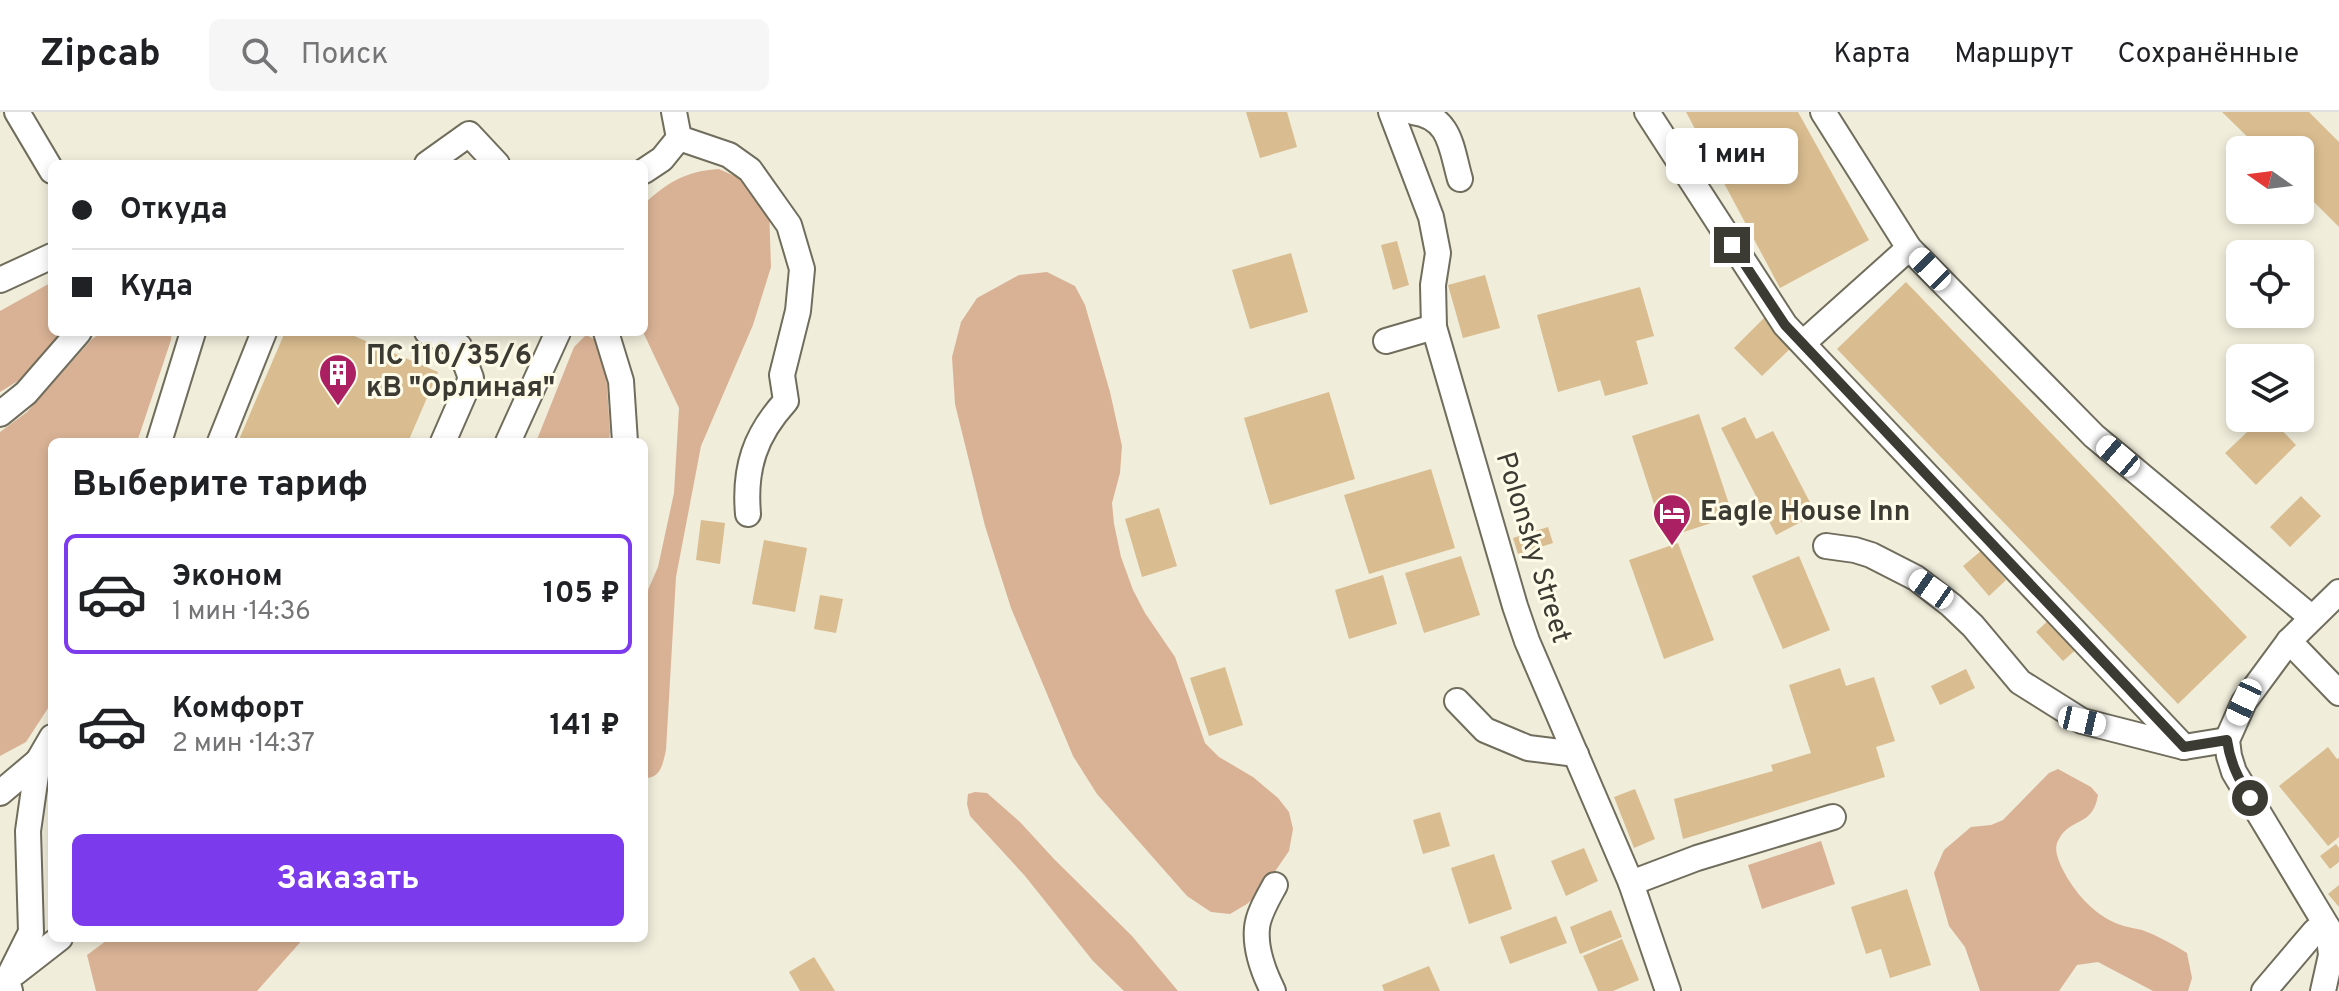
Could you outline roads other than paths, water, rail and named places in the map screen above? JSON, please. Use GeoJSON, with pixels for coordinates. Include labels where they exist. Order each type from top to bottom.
{"type":"FeatureCollection","features":[{"type":"Feature","properties":{"kind":"lane"},"geometry":{"type":"LineString","coordinates":[[17,112],[48,164]]}},
{"type":"Feature","properties":{"kind":"lane"},"geometry":{"type":"LineString","coordinates":[[648,168],[662,159],[679,138],[674,112]]}},
{"type":"Feature","properties":{"kind":"lane","name":"Polonsky Street"},"geometry":{"type":"LineString","coordinates":[[1391,112],[1431,217],[1438,253],[1433,285],[1434,327],[1515,606],[1527,641],[1631,883],[1668,991]]}},
{"type":"Feature","properties":{"kind":"lane"},"geometry":{"type":"LineString","coordinates":[[1413,112],[1433,117],[1445,127],[1460,179]]}},
{"type":"Feature","properties":{"kind":"lane"},"geometry":{"type":"LineString","coordinates":[[1647,112],[1785,325],[2184,747]]}},
{"type":"Feature","properties":{"kind":"lane"},"geometry":{"type":"LineString","coordinates":[[1823,112],[1909,248],[2094,436],[2311,617]]}},
{"type":"Feature","properties":{"kind":"lane"},"geometry":{"type":"LineString","coordinates":[[431,160],[472,123],[495,160]]}},
{"type":"Feature","properties":{"kind":"lane"},"geometry":{"type":"LineString","coordinates":[[679,138],[729,155],[750,170],[789,225],[802,269],[798,311],[782,375],[786,401],[760,433],[750,465],[746,498],[748,514]]}},
{"type":"Feature","properties":{"kind":"lane"},"geometry":{"type":"LineString","coordinates":[[1803,343],[1909,248]]}},
{"type":"Feature","properties":{"kind":"lane"},"geometry":{"type":"LineString","coordinates":[[0,280],[48,258]]}},
{"type":"Feature","properties":{"kind":"lane"},"geometry":{"type":"LineString","coordinates":[[1386,341],[1434,327]]}},
{"type":"Feature","properties":{"kind":"lane"},"geometry":{"type":"LineString","coordinates":[[0,414],[26,393],[76,336]]}},
{"type":"Feature","properties":{"kind":"lane"},"geometry":{"type":"LineString","coordinates":[[160,438],[192,336]]}},
{"type":"Feature","properties":{"kind":"lane"},"geometry":{"type":"LineString","coordinates":[[222,438],[262,336]]}},
{"type":"Feature","properties":{"kind":"lane"},"geometry":{"type":"LineString","coordinates":[[436,336],[459,346],[471,378],[445,438]]}},
{"type":"Feature","properties":{"kind":"lane"},"geometry":{"type":"LineString","coordinates":[[510,438],[556,336]]}},
{"type":"Feature","properties":{"kind":"lane"},"geometry":{"type":"LineString","coordinates":[[607,336],[621,381],[625,438]]}},
{"type":"Feature","properties":{"kind":"lane"},"geometry":{"type":"LineString","coordinates":[[1826,546],[1871,555],[1916,578],[1973,626],[2020,682],[2082,721],[2184,747],[2227,740]]}},
{"type":"Feature","properties":{"kind":"lane"},"geometry":{"type":"LineString","coordinates":[[2329,989],[2331,955],[2328,928],[2234,772],[2227,740],[2244,702],[2289,641],[2339,592]]}},
{"type":"Feature","properties":{"kind":"lane"},"geometry":{"type":"LineString","coordinates":[[2289,641],[2339,693]]}},
{"type":"Feature","properties":{"kind":"lane"},"geometry":{"type":"LineString","coordinates":[[1457,701],[1485,730],[1528,748],[1576,754]]}},
{"type":"Feature","properties":{"kind":"lane"},"geometry":{"type":"LineString","coordinates":[[0,793],[38,761],[48,744]]}},
{"type":"Feature","properties":{"kind":"lane"},"geometry":{"type":"LineString","coordinates":[[8,985],[31,932],[28,831],[38,761]]}},
{"type":"Feature","properties":{"kind":"lane"},"geometry":{"type":"LineString","coordinates":[[1631,883],[1697,858],[1833,817]]}},
{"type":"Feature","properties":{"kind":"lane"},"geometry":{"type":"LineString","coordinates":[[1273,991],[1258,947],[1257,926],[1275,885]]}},
{"type":"Feature","properties":{"kind":"lane"},"geometry":{"type":"LineString","coordinates":[[2264,991],[2315,931],[2328,928]]}},
{"type":"Feature","properties":{"kind":"lane"},"geometry":{"type":"LineString","coordinates":[[8,985],[56,942]]}},
{"type":"Feature","properties":{"kind":"place","name":"ПС 110/35/6 кВ \"Орлиная\""},"geometry":{"type":"Point","coordinates":[338,407]}},
{"type":"Feature","properties":{"kind":"place","name":"Eagle House Inn"},"geometry":{"type":"Point","coordinates":[1672,547]}}]}
